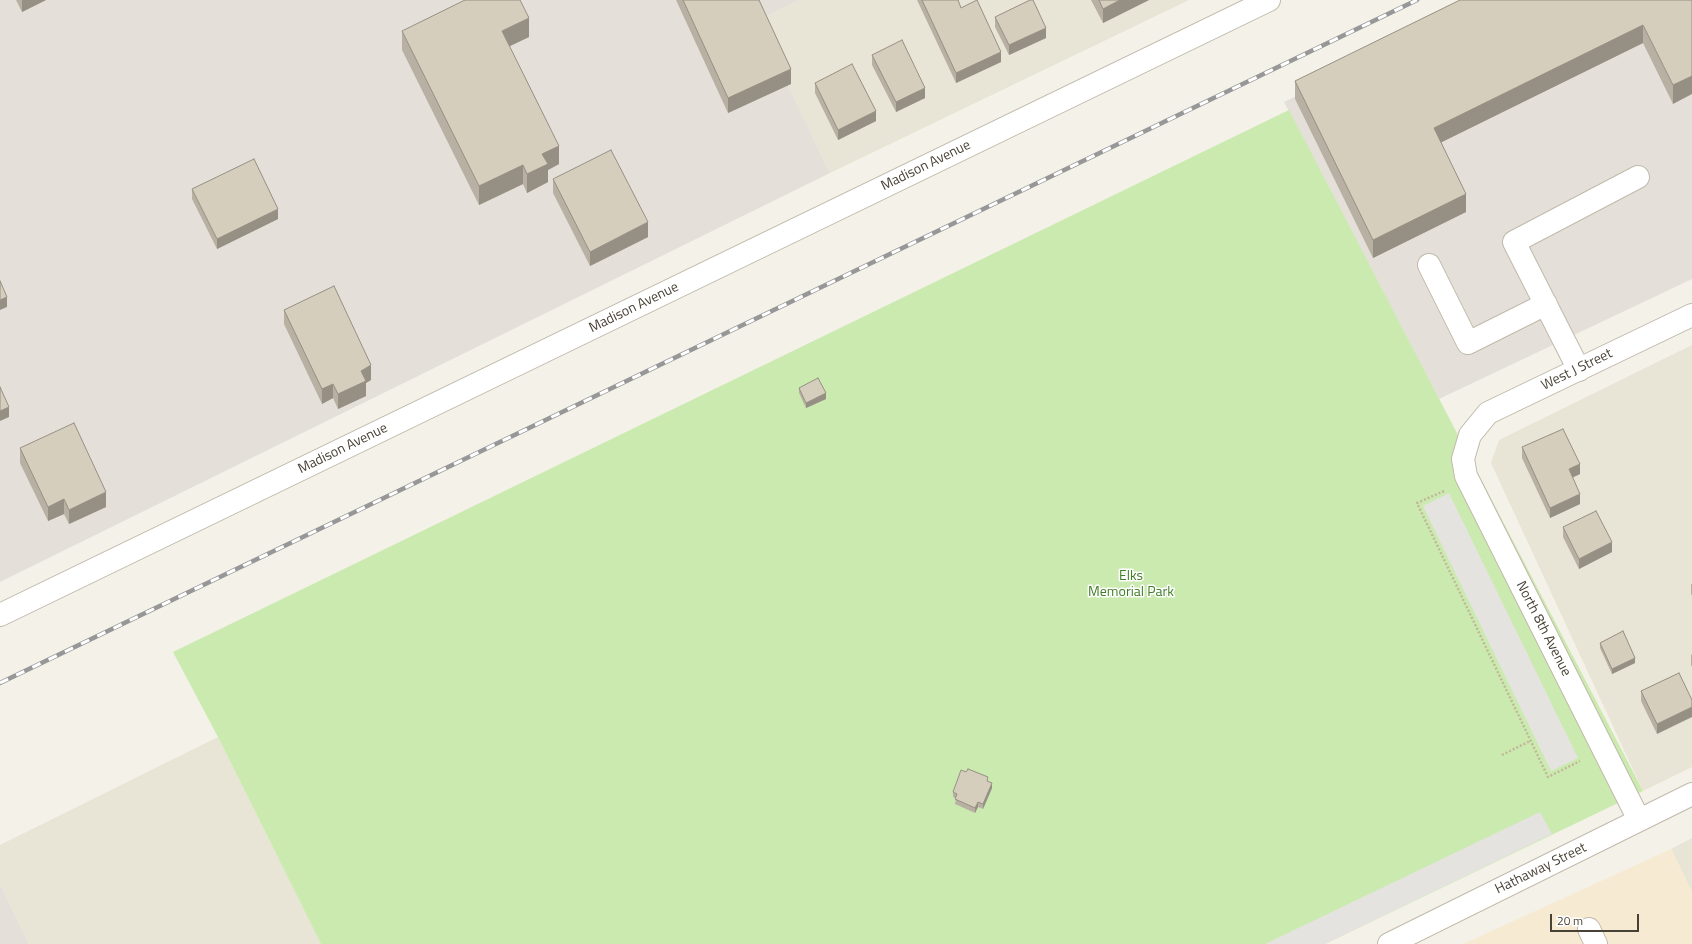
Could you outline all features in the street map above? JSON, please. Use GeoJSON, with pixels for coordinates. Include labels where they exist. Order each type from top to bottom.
{"type":"FeatureCollection","features":[{"type":"Feature","properties":{"kind":"street","name":"Madison Avenue"},"geometry":{"type":"LineString","coordinates":[[0,615],[1269,0]]}},
{"type":"Feature","properties":{"kind":"street"},"geometry":{"type":"LineString","coordinates":[[1579,370],[1514,242],[1638,177]]}},
{"type":"Feature","properties":{"kind":"street"},"geometry":{"type":"LineString","coordinates":[[1429,265],[1468,343],[1546,304]]}},
{"type":"Feature","properties":{"kind":"street","name":"West J Street"},"geometry":{"type":"LineString","coordinates":[[1470,435],[1488,414],[1692,315]]}},
{"type":"Feature","properties":{"kind":"street","name":"North 8th Avenue"},"geometry":{"type":"LineString","coordinates":[[1470,435],[1463,459],[1469,481],[1639,820]]}},
{"type":"Feature","properties":{"kind":"street","name":"Hathaway Street"},"geometry":{"type":"LineString","coordinates":[[1390,944],[1692,794]]}},
{"type":"Feature","properties":{"kind":"path"},"geometry":{"type":"LineString","coordinates":[[1469,481],[1417,503],[1548,777],[1603,749]]}},
{"type":"Feature","properties":{"kind":"path"},"geometry":{"type":"LineString","coordinates":[[1502,755],[1530,741]]}},
{"type":"Feature","properties":{"kind":"shaded area"},"geometry":{"type":"Polygon","coordinates":[[[0,0],[800,0],[757,21],[830,173],[0,582],[0,0]]]}},
{"type":"Feature","properties":{"kind":"shaded area"},"geometry":{"type":"Polygon","coordinates":[[[800,0],[1189,0],[830,173],[757,21],[800,0]]]}},
{"type":"Feature","properties":{"kind":"shaded area"},"geometry":{"type":"Polygon","coordinates":[[[1498,0],[1692,0],[1692,279],[1439,399],[1284,102],[1498,0]]]}},
{"type":"Feature","properties":{"kind":"shaded area"},"geometry":{"type":"Polygon","coordinates":[[[1692,345],[1692,767],[1643,791],[1491,463],[1499,440],[1692,345]]]}},
{"type":"Feature","properties":{"kind":"shaded area"},"geometry":{"type":"Polygon","coordinates":[[[1449,493],[1578,758],[1551,771],[1423,506],[1449,493]]]}},
{"type":"Feature","properties":{"kind":"shaded area"},"geometry":{"type":"Polygon","coordinates":[[[218,737],[321,944],[29,944],[0,884],[0,845],[218,737]]]}},
{"type":"Feature","properties":{"kind":"shaded area"},"geometry":{"type":"Polygon","coordinates":[[[1540,812],[1552,834],[1325,944],[1265,944],[1540,812]]]}},
{"type":"Feature","properties":{"kind":"shaded area"},"geometry":{"type":"Polygon","coordinates":[[[1692,838],[1692,892],[1671,849],[1692,838]]]}},
{"type":"Feature","properties":{"kind":"shaded area"},"geometry":{"type":"Polygon","coordinates":[[[1671,849],[1692,892],[1692,944],[1463,944],[1671,849]]]}},
{"type":"Feature","properties":{"kind":"shaded area"},"geometry":{"type":"Polygon","coordinates":[[[0,884],[29,944],[0,944],[0,884]]]}},
{"type":"Feature","properties":{"kind":"green space","name":"Elks Memorial Park"},"geometry":{"type":"Polygon","coordinates":[[[1289,110],[1643,791],[1325,944],[321,944],[218,737],[173,652],[1289,110]]]}},
{"type":"Feature","properties":{"kind":"building"},"geometry":{"type":"Polygon","coordinates":[[[465,0],[520,0],[529,18],[502,31],[559,146],[542,154],[548,164],[527,174],[523,165],[479,186],[402,31],[465,0]]]}},
{"type":"Feature","properties":{"kind":"building"},"geometry":{"type":"Polygon","coordinates":[[[683,0],[759,0],[791,69],[728,98],[683,0]]]}},
{"type":"Feature","properties":{"kind":"building"},"geometry":{"type":"Polygon","coordinates":[[[922,0],[958,0],[961,8],[977,0],[1001,52],[956,73],[922,0]]]}},
{"type":"Feature","properties":{"kind":"building"},"geometry":{"type":"Polygon","coordinates":[[[1030,0],[1033,0],[1046,28],[1009,45],[995,17],[1030,0]]]}},
{"type":"Feature","properties":{"kind":"building"},"geometry":{"type":"Polygon","coordinates":[[[1099,0],[1120,0],[1103,9],[1099,0]]]}},
{"type":"Feature","properties":{"kind":"building"},"geometry":{"type":"Polygon","coordinates":[[[1460,0],[1692,0],[1692,76],[1673,85],[1643,25],[1434,128],[1466,194],[1373,240],[1295,81],[1460,0]]]}},
{"type":"Feature","properties":{"kind":"building"},"geometry":{"type":"Polygon","coordinates":[[[902,40],[925,88],[896,102],[872,55],[902,40]]]}},
{"type":"Feature","properties":{"kind":"building"},"geometry":{"type":"Polygon","coordinates":[[[852,64],[876,111],[838,130],[815,83],[852,64]]]}},
{"type":"Feature","properties":{"kind":"building"},"geometry":{"type":"Polygon","coordinates":[[[611,150],[648,222],[590,252],[553,179],[611,150]]]}},
{"type":"Feature","properties":{"kind":"building"},"geometry":{"type":"Polygon","coordinates":[[[254,159],[278,209],[217,239],[192,189],[254,159]]]}},
{"type":"Feature","properties":{"kind":"building"},"geometry":{"type":"Polygon","coordinates":[[[0,281],[7,297],[0,300],[0,281]]]}},
{"type":"Feature","properties":{"kind":"building"},"geometry":{"type":"Polygon","coordinates":[[[334,286],[371,365],[361,371],[366,381],[338,394],[333,384],[322,389],[284,310],[334,286]]]}},
{"type":"Feature","properties":{"kind":"building"},"geometry":{"type":"Polygon","coordinates":[[[818,378],[826,393],[806,403],[799,388],[818,378]]]}},
{"type":"Feature","properties":{"kind":"building"},"geometry":{"type":"Polygon","coordinates":[[[0,387],[9,407],[0,411],[0,387]]]}},
{"type":"Feature","properties":{"kind":"building"},"geometry":{"type":"Polygon","coordinates":[[[74,423],[106,492],[69,510],[64,499],[48,507],[20,448],[74,423]]]}},
{"type":"Feature","properties":{"kind":"building"},"geometry":{"type":"Polygon","coordinates":[[[1563,429],[1580,464],[1569,469],[1580,494],[1550,508],[1522,447],[1563,429]]]}},
{"type":"Feature","properties":{"kind":"building"},"geometry":{"type":"Polygon","coordinates":[[[1596,511],[1612,542],[1579,559],[1563,527],[1596,511]]]}},
{"type":"Feature","properties":{"kind":"building"},"geometry":{"type":"Polygon","coordinates":[[[1623,631],[1635,658],[1612,669],[1600,643],[1623,631]]]}},
{"type":"Feature","properties":{"kind":"building"},"geometry":{"type":"Polygon","coordinates":[[[1679,673],[1692,700],[1692,707],[1657,724],[1641,691],[1679,673]]]}},
{"type":"Feature","properties":{"kind":"building"},"geometry":{"type":"Polygon","coordinates":[[[968,769],[988,777],[987,781],[992,783],[983,804],[978,802],[975,808],[955,799],[957,794],[953,792],[961,770],[966,772],[968,769]]]}},
{"type":"Feature","properties":{"kind":"railway"},"geometry":{"type":"LineString","coordinates":[[0,683],[1417,0]]}}]}
